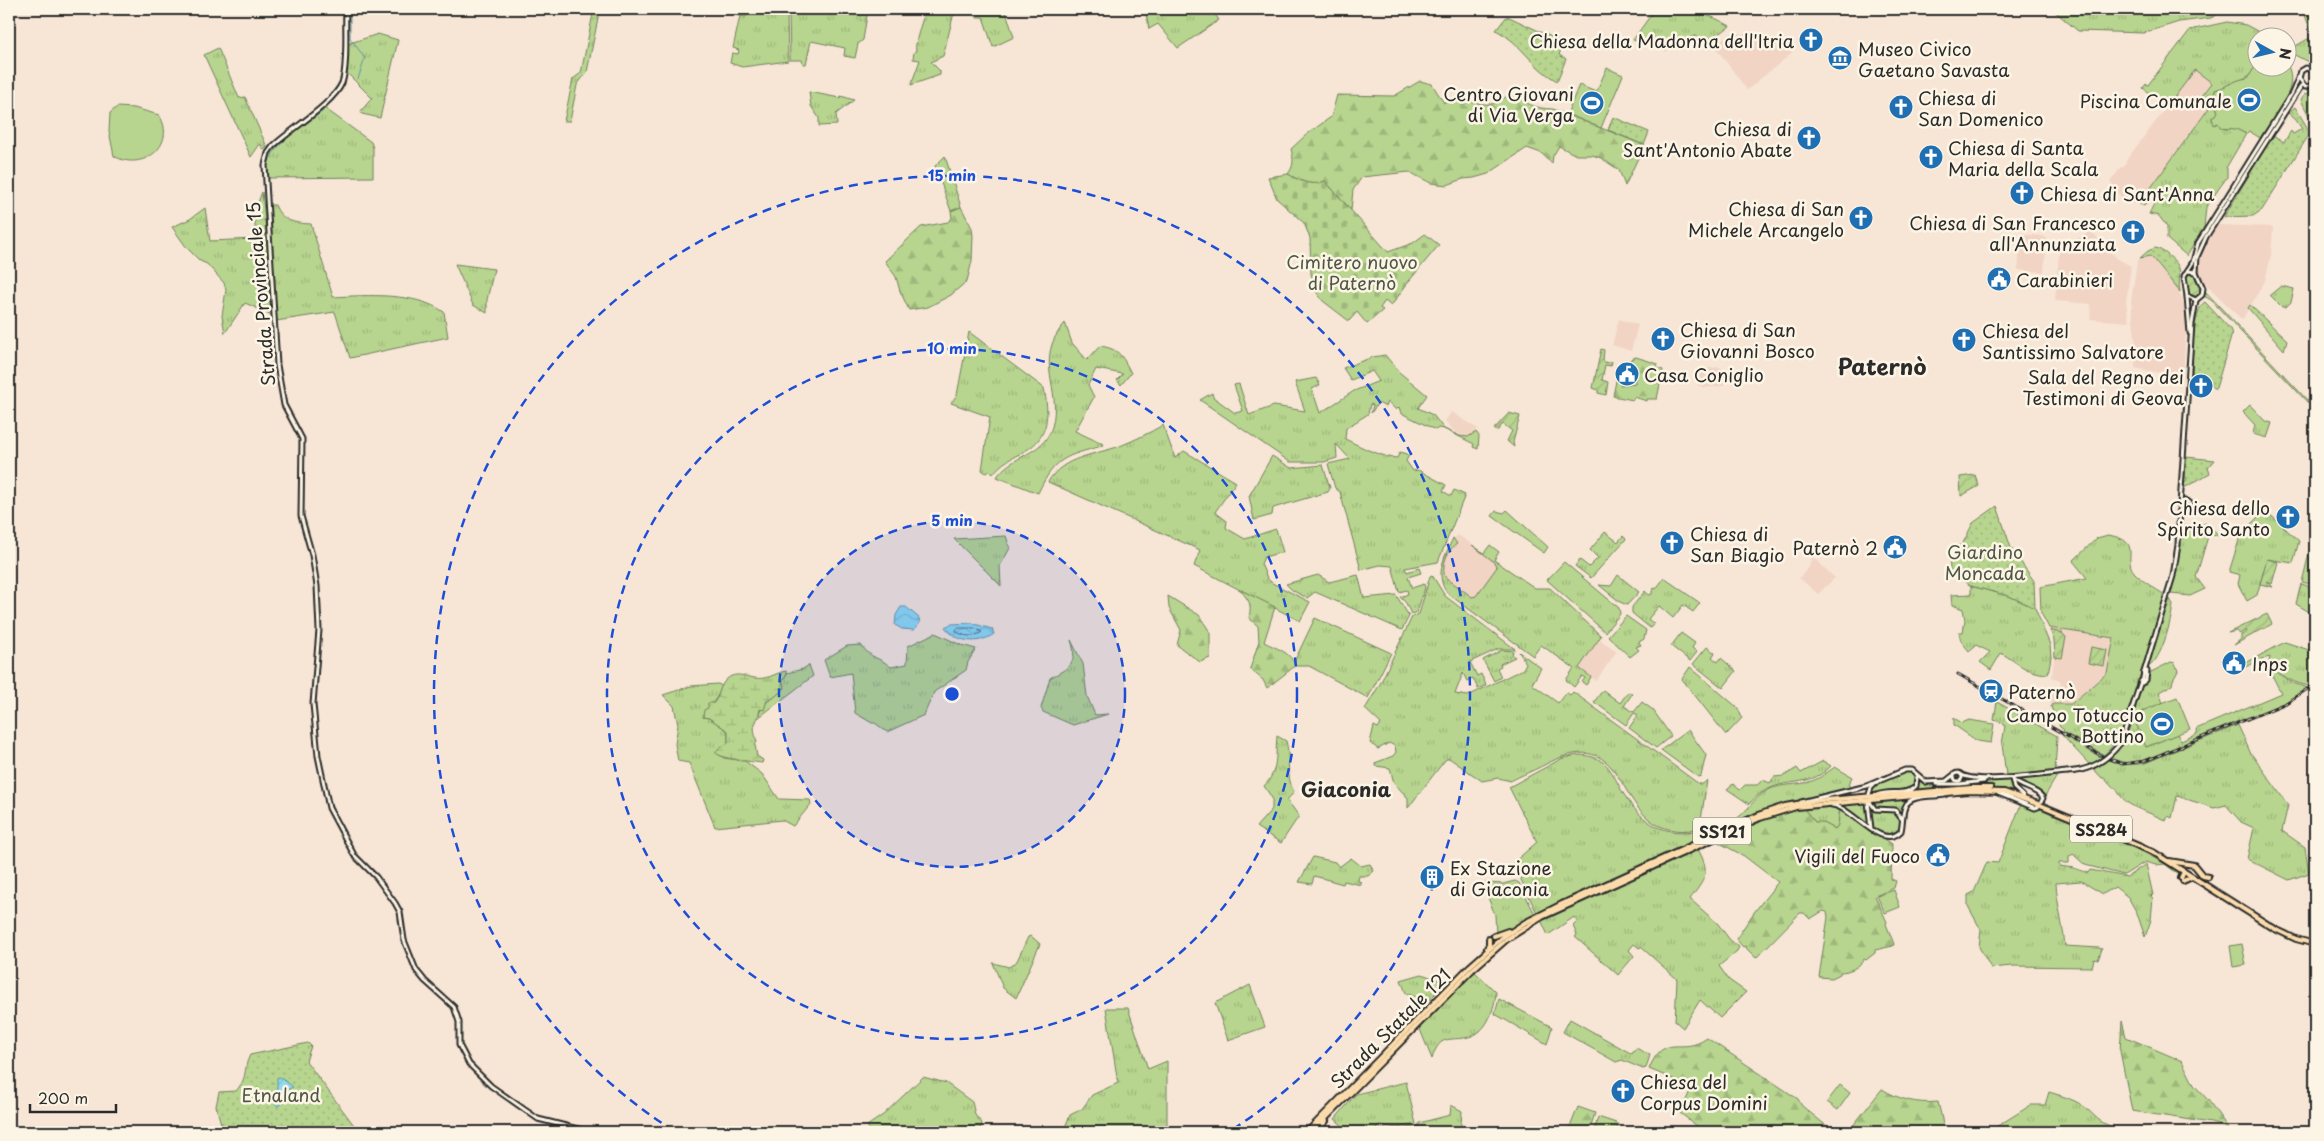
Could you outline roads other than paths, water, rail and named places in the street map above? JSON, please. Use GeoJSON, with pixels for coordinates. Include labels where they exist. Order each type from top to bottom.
{"type":"FeatureCollection","features":[{"type":"Feature","properties":{"kind":"main road","name":"Strada Provinciale 15"},"geometry":{"type":"LineString","coordinates":[[346,9],[344,71],[340,87],[331,98],[273,146],[268,153],[265,165],[277,365],[284,405],[302,439],[301,516],[312,555],[317,586],[319,630],[313,704],[318,756],[329,808],[354,855],[376,877],[396,903],[400,912],[404,940],[416,970],[425,981],[454,1007],[459,1022],[459,1045],[469,1064],[492,1086],[538,1119],[590,1132]]}},
{"type":"Feature","properties":{"kind":"main road"},"geometry":{"type":"LineString","coordinates":[[1926,782],[1948,780],[1955,774],[1969,778],[1985,779],[2082,770],[2096,765],[2112,753],[2120,742],[2142,682],[2168,598],[2177,554],[2190,348],[2190,310],[2184,276],[2188,271],[2201,238],[2292,93],[2299,76],[2303,70],[2314,69]]}},
{"type":"Feature","properties":{"kind":"main road"},"geometry":{"type":"LineString","coordinates":[[2299,76],[2302,85]]}},
{"type":"Feature","properties":{"kind":"main road"},"geometry":{"type":"LineString","coordinates":[[2302,85],[2310,87],[2315,85]]}},
{"type":"Feature","properties":{"kind":"main road"},"geometry":{"type":"LineString","coordinates":[[2196,300],[2201,298],[2203,291],[2196,272],[2197,257],[2206,237],[2302,85]]}},
{"type":"Feature","properties":{"kind":"main road"},"geometry":{"type":"LineString","coordinates":[[2188,271],[2196,272]]}},
{"type":"Feature","properties":{"kind":"main road"},"geometry":{"type":"LineString","coordinates":[[2187,296],[2196,300]]}},
{"type":"Feature","properties":{"kind":"main road"},"geometry":{"type":"LineString","coordinates":[[2190,348],[2196,300]]}},
{"type":"Feature","properties":{"kind":"main road"},"geometry":{"type":"LineString","coordinates":[[2179,523],[2182,514],[2190,508],[2182,489]]}},
{"type":"Feature","properties":{"kind":"main road"},"geometry":{"type":"LineString","coordinates":[[2180,506],[2183,501],[2187,502]]}},
{"type":"Feature","properties":{"kind":"main road"},"geometry":{"type":"LineString","coordinates":[[2180,506],[2185,511]]}},
{"type":"Feature","properties":{"kind":"main road"},"geometry":{"type":"LineString","coordinates":[[1796,804],[1871,784],[1905,770],[1912,770],[1926,782],[1960,784],[2000,778]]}},
{"type":"Feature","properties":{"kind":"main road"},"geometry":{"type":"LineString","coordinates":[[1876,796],[1882,793],[1913,789],[1918,783],[1917,774]]}},
{"type":"Feature","properties":{"kind":"main road"},"geometry":{"type":"LineString","coordinates":[[1955,774],[1955,778],[1958,780],[1962,778],[1960,774]]}},
{"type":"Feature","properties":{"kind":"main road"},"geometry":{"type":"LineString","coordinates":[[2012,778],[2014,788],[2023,796]]}},
{"type":"Feature","properties":{"kind":"main road"},"geometry":{"type":"LineString","coordinates":[[2012,778],[2017,784],[2040,794],[2043,798],[2039,804]]}},
{"type":"Feature","properties":{"kind":"main road"},"geometry":{"type":"LineString","coordinates":[[1871,784],[1868,794],[1871,788],[1879,781]]}},
{"type":"Feature","properties":{"kind":"main road","name":"SS121"},"geometry":{"type":"LineString","coordinates":[[1496,945],[1526,922],[1760,814],[1796,804],[1977,787],[2002,790],[2023,796],[2039,804]]}},
{"type":"Feature","properties":{"kind":"main road","name":"SS121"},"geometry":{"type":"LineString","coordinates":[[1496,945],[1519,930],[1564,907],[1766,816],[1802,806],[1968,791],[2004,792],[2039,804]]}},
{"type":"Feature","properties":{"kind":"main road"},"geometry":{"type":"LineString","coordinates":[[1802,806],[1838,806],[1883,837],[1893,836],[1901,830],[1905,806],[1911,800],[1956,792]]}},
{"type":"Feature","properties":{"kind":"main road"},"geometry":{"type":"LineString","coordinates":[[1872,829],[1869,802],[1875,809],[1895,810],[1901,815],[1903,822]]}},
{"type":"Feature","properties":{"kind":"main road","name":"SS284"},"geometry":{"type":"LineString","coordinates":[[2039,804],[2128,841],[2162,858],[2281,932],[2315,944]]}},
{"type":"Feature","properties":{"kind":"main road"},"geometry":{"type":"LineString","coordinates":[[2162,858],[2176,863],[2194,865],[2203,876],[2208,877]]}},
{"type":"Feature","properties":{"kind":"main road"},"geometry":{"type":"LineString","coordinates":[[2192,877],[2182,880],[2187,867],[2194,865]]}},
{"type":"Feature","properties":{"kind":"main road"},"geometry":{"type":"LineString","coordinates":[[1469,967],[1489,945],[1491,938],[1526,922]]}},
{"type":"Feature","properties":{"kind":"main road","name":"Strada Statale 121"},"geometry":{"type":"LineString","coordinates":[[1307,1132],[1469,967],[1496,945]]}},
{"type":"Feature","properties":{"kind":"main road","name":"Strada Statale 121"},"geometry":{"type":"LineString","coordinates":[[1312,1132],[1496,945]]}},
{"type":"Feature","properties":{"kind":"main road"},"geometry":{"type":"LineString","coordinates":[[1316,1132],[1329,1115]]}},
{"type":"Feature","properties":{"kind":"water"},"geometry":{"type":"Polygon","coordinates":[[[901,607],[906,607],[919,618],[920,623],[914,630],[902,629],[895,625],[896,615],[901,607]]]}},
{"type":"Feature","properties":{"kind":"water"},"geometry":{"type":"Polygon","coordinates":[[[971,623],[992,629],[994,634],[981,640],[968,641],[955,636],[945,627],[951,624],[971,623]]]}},
{"type":"Feature","properties":{"kind":"water"},"geometry":{"type":"Polygon","coordinates":[[[280,1077],[293,1087],[284,1091],[282,1103],[278,1106],[271,1100],[277,1089],[277,1078],[280,1077]]]}},
{"type":"Feature","properties":{"kind":"waterway"},"geometry":{"type":"LineString","coordinates":[[350,9],[350,38],[365,58],[358,79]]}},
{"type":"Feature","properties":{"kind":"waterway"},"geometry":{"type":"LineString","coordinates":[[269,162],[272,155],[284,141],[323,111]]}},
{"type":"Feature","properties":{"kind":"tram line"},"geometry":{"type":"LineString","coordinates":[[272,1132],[277,1132]]}},
{"type":"Feature","properties":{"kind":"railway"},"geometry":{"type":"LineString","coordinates":[[1958,674],[2104,757],[2123,764],[2145,761],[2286,703],[2315,684]]}},
{"type":"Feature","properties":{"kind":"place","name":"Chiesa della Madonna dell'Itria"},"geometry":{"type":"Point","coordinates":[1811,40]}},
{"type":"Feature","properties":{"kind":"place","name":"Museo Civico Gaetano Savasta"},"geometry":{"type":"Point","coordinates":[1840,58]}},
{"type":"Feature","properties":{"kind":"place","name":"Piscina Comunale"},"geometry":{"type":"Point","coordinates":[2249,100]}},
{"type":"Feature","properties":{"kind":"place","name":"Centro Giovani di Via Verga"},"geometry":{"type":"Point","coordinates":[1592,103]}},
{"type":"Feature","properties":{"kind":"place","name":"Chiesa di San Domenico"},"geometry":{"type":"Point","coordinates":[1901,107]}},
{"type":"Feature","properties":{"kind":"place","name":"Chiesa di Sant'Antonio Abate"},"geometry":{"type":"Point","coordinates":[1809,138]}},
{"type":"Feature","properties":{"kind":"place","name":"Chiesa di Santa Maria della Scala"},"geometry":{"type":"Point","coordinates":[1931,157]}},
{"type":"Feature","properties":{"kind":"place","name":"Chiesa di Sant'Anna"},"geometry":{"type":"Point","coordinates":[2022,193]}},
{"type":"Feature","properties":{"kind":"place","name":"Chiesa di San Michele Arcangelo"},"geometry":{"type":"Point","coordinates":[1861,218]}},
{"type":"Feature","properties":{"kind":"place","name":"Chiesa di San Francesco all'Annunziata"},"geometry":{"type":"Point","coordinates":[2133,232]}},
{"type":"Feature","properties":{"kind":"place","name":"Carabinieri"},"geometry":{"type":"Point","coordinates":[1999,279]}},
{"type":"Feature","properties":{"kind":"place","name":"Chiesa di San Giovanni Bosco"},"geometry":{"type":"Point","coordinates":[1663,339]}},
{"type":"Feature","properties":{"kind":"place","name":"Chiesa del Santissimo Salvatore"},"geometry":{"type":"Point","coordinates":[1964,340]}},
{"type":"Feature","properties":{"kind":"place","name":"Casa Coniglio"},"geometry":{"type":"Point","coordinates":[1627,374]}},
{"type":"Feature","properties":{"kind":"place","name":"Sala del Regno dei Testimoni di Geova"},"geometry":{"type":"Point","coordinates":[2201,386]}},
{"type":"Feature","properties":{"kind":"place","name":"Chiesa dello Spirito Santo"},"geometry":{"type":"Point","coordinates":[2288,517]}},
{"type":"Feature","properties":{"kind":"place","name":"Chiesa di San Biagio"},"geometry":{"type":"Point","coordinates":[1672,543]}},
{"type":"Feature","properties":{"kind":"place","name":"Paternò 2"},"geometry":{"type":"Point","coordinates":[1895,547]}},
{"type":"Feature","properties":{"kind":"place","name":"Inps"},"geometry":{"type":"Point","coordinates":[2234,663]}},
{"type":"Feature","properties":{"kind":"place","name":"Paternò"},"geometry":{"type":"Point","coordinates":[1991,691]}},
{"type":"Feature","properties":{"kind":"place","name":"Campo Totuccio Bottino"},"geometry":{"type":"Point","coordinates":[2162,724]}},
{"type":"Feature","properties":{"kind":"place","name":"Vigili del Fuoco"},"geometry":{"type":"Point","coordinates":[1938,855]}},
{"type":"Feature","properties":{"kind":"place","name":"Ex Stazione di Giaconia"},"geometry":{"type":"Point","coordinates":[1432,877]}},
{"type":"Feature","properties":{"kind":"place","name":"Chiesa del Corpus Domini"},"geometry":{"type":"Point","coordinates":[1623,1091]}},
{"type":"Feature","properties":{"kind":"district","name":"Paternò"},"geometry":{"type":"Point","coordinates":[1882,365]}},
{"type":"Feature","properties":{"kind":"district","name":"Giaconia"},"geometry":{"type":"Point","coordinates":[1346,789]}},
{"type":"Feature","properties":{"kind":"park label","name":"Cimitero nuovo di Paternò"},"geometry":{"type":"Point","coordinates":[1352,271]}},
{"type":"Feature","properties":{"kind":"park label","name":"Giardino Moncada"},"geometry":{"type":"Point","coordinates":[1985,561]}},
{"type":"Feature","properties":{"kind":"park label","name":"Etnaland"},"geometry":{"type":"Point","coordinates":[281,1094]}}]}
